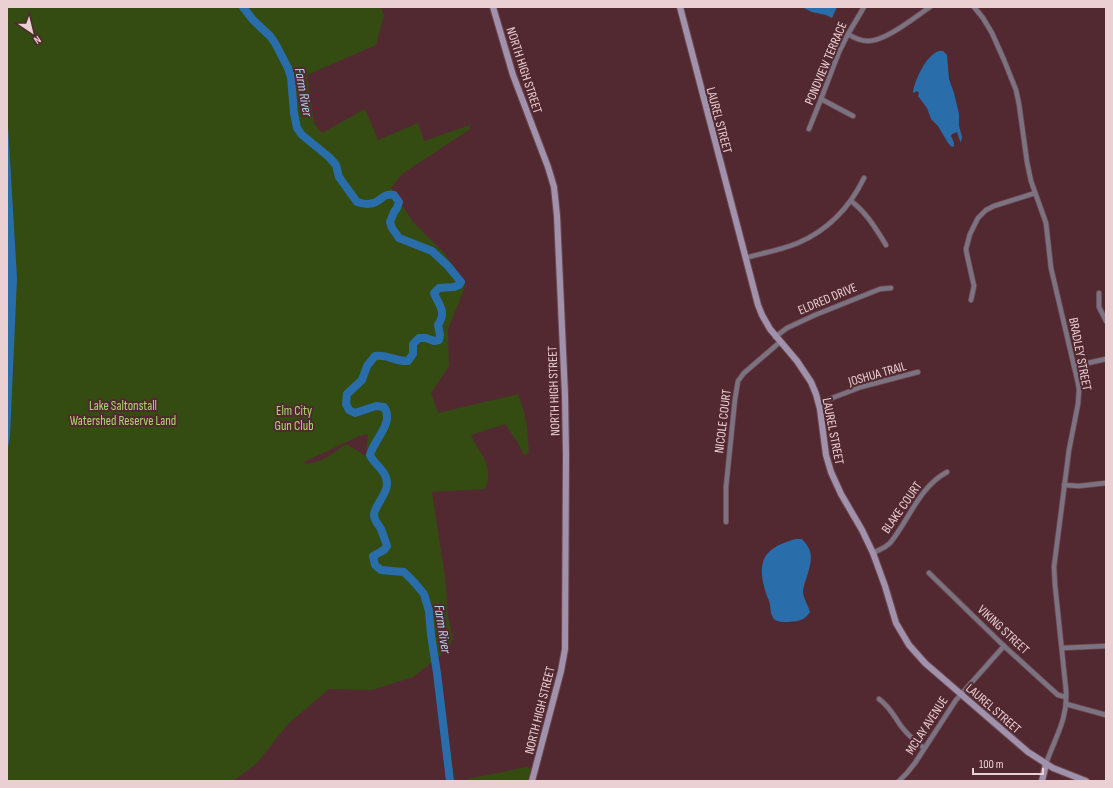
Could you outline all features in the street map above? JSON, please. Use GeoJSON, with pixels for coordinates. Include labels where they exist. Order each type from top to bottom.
{"type":"FeatureCollection","features":[{"type":"Feature","properties":{"kind":"street","name":"NORTH HIGH STREET"},"geometry":{"type":"LineString","coordinates":[[493,7],[513,75],[548,167],[554,187],[560,269],[566,455],[565,649],[561,671],[532,781]]}},
{"type":"Feature","properties":{"kind":"street","name":"LAUREL STREET"},"geometry":{"type":"LineString","coordinates":[[680,7],[758,305],[765,322],[797,361],[807,375],[814,390],[818,403],[826,455],[831,472],[841,494],[862,530],[873,553],[885,586],[894,618],[903,636],[918,656],[1018,743],[1046,764],[1086,781]]}},
{"type":"Feature","properties":{"kind":"street","name":"PONDVIEW TERRACE"},"geometry":{"type":"LineString","coordinates":[[808,129],[839,52],[864,7]]}},
{"type":"Feature","properties":{"kind":"street"},"geometry":{"type":"LineString","coordinates":[[848,34],[861,40],[868,41],[880,39],[930,7]]}},
{"type":"Feature","properties":{"kind":"street","name":"BRADLEY STREET"},"geometry":{"type":"LineString","coordinates":[[974,7],[992,33],[1016,90],[1027,162],[1035,193],[1046,223],[1050,264],[1078,383],[1078,398],[1064,485],[1054,567],[1066,704],[1062,725],[1046,764]]}},
{"type":"Feature","properties":{"kind":"street"},"geometry":{"type":"LineString","coordinates":[[821,99],[853,116]]}},
{"type":"Feature","properties":{"kind":"street"},"geometry":{"type":"LineString","coordinates":[[745,258],[798,243],[814,235],[837,217],[851,201],[864,178]]}},
{"type":"Feature","properties":{"kind":"street"},"geometry":{"type":"LineString","coordinates":[[971,300],[974,286],[966,249],[970,234],[978,218],[986,210],[994,206],[1035,193]]}},
{"type":"Feature","properties":{"kind":"street"},"geometry":{"type":"LineString","coordinates":[[851,201],[869,218],[886,245]]}},
{"type":"Feature","properties":{"kind":"street","name":"ELDRED DRIVE"},"geometry":{"type":"LineString","coordinates":[[775,336],[787,328],[814,315],[880,289],[891,288]]}},
{"type":"Feature","properties":{"kind":"street"},"geometry":{"type":"LineString","coordinates":[[1099,293],[1099,307],[1106,321]]}},
{"type":"Feature","properties":{"kind":"street","name":"NICOLE COURT"},"geometry":{"type":"LineString","coordinates":[[726,522],[727,474],[738,381],[744,373],[780,342]]}},
{"type":"Feature","properties":{"kind":"street"},"geometry":{"type":"LineString","coordinates":[[1074,366],[1106,359]]}},
{"type":"Feature","properties":{"kind":"street","name":"JOSHUA TRAIL"},"geometry":{"type":"LineString","coordinates":[[818,403],[861,387],[918,372]]}},
{"type":"Feature","properties":{"kind":"street","name":"BLAKE COURT"},"geometry":{"type":"LineString","coordinates":[[873,553],[890,543],[934,479],[947,472]]}},
{"type":"Feature","properties":{"kind":"street"},"geometry":{"type":"LineString","coordinates":[[1064,485],[1079,486],[1106,483]]}},
{"type":"Feature","properties":{"kind":"street","name":"VIKING STREET"},"geometry":{"type":"LineString","coordinates":[[929,573],[1004,646],[1058,695],[1066,697]]}},
{"type":"Feature","properties":{"kind":"street","name":"MCLAY AVENUE"},"geometry":{"type":"LineString","coordinates":[[899,781],[907,773],[956,700],[1004,646]]}},
{"type":"Feature","properties":{"kind":"street"},"geometry":{"type":"LineString","coordinates":[[1062,648],[1106,646]]}},
{"type":"Feature","properties":{"kind":"street"},"geometry":{"type":"LineString","coordinates":[[879,699],[890,709],[901,727],[924,748]]}},
{"type":"Feature","properties":{"kind":"street"},"geometry":{"type":"LineString","coordinates":[[1066,704],[1106,715]]}},
{"type":"Feature","properties":{"kind":"street"},"geometry":{"type":"LineString","coordinates":[[1042,781],[1046,764]]}},
{"type":"Feature","properties":{"kind":"green space"},"geometry":{"type":"Polygon","coordinates":[[[7,7],[380,7],[384,15],[376,45],[307,75],[314,123],[322,133],[365,109],[378,140],[418,123],[424,141],[470,125],[470,129],[402,174],[391,188],[413,222],[446,255],[465,287],[448,329],[449,366],[431,393],[438,413],[518,394],[524,411],[527,428],[529,453],[524,455],[505,424],[471,435],[487,467],[488,481],[485,489],[432,492],[445,577],[448,616],[453,639],[446,651],[413,677],[372,690],[329,689],[288,724],[257,763],[233,781],[7,781],[7,7]],[[368,434],[359,436],[304,462],[305,464],[322,460],[346,444],[366,456],[368,434]]]}},
{"type":"Feature","properties":{"kind":"green space"},"geometry":{"type":"Polygon","coordinates":[[[527,767],[531,769],[528,781],[467,781],[468,779],[527,767]]]}},
{"type":"Feature","properties":{"kind":"water"},"geometry":{"type":"Polygon","coordinates":[[[802,7],[837,7],[832,18],[812,12],[802,7]]]}},
{"type":"Feature","properties":{"kind":"water"},"geometry":{"type":"Polygon","coordinates":[[[943,51],[947,55],[949,79],[959,114],[959,126],[962,137],[961,142],[957,132],[952,134],[951,136],[954,146],[952,147],[938,126],[931,119],[927,108],[918,96],[919,93],[917,91],[914,93],[913,92],[922,68],[934,53],[943,51]]]}},
{"type":"Feature","properties":{"kind":"water"},"geometry":{"type":"Polygon","coordinates":[[[7,109],[17,278],[10,436],[7,453],[7,109]]]}},
{"type":"Feature","properties":{"kind":"water"},"geometry":{"type":"Polygon","coordinates":[[[802,539],[807,545],[811,557],[803,591],[810,612],[800,620],[793,622],[780,622],[774,619],[771,613],[770,603],[765,591],[763,579],[763,562],[771,550],[786,542],[802,539]]]}},
{"type":"Feature","properties":{"kind":"waterway","name":"Farm River"},"geometry":{"type":"LineString","coordinates":[[243,7],[253,20],[270,36],[288,68],[291,77],[294,113],[297,128],[302,135],[329,157],[336,165],[339,177],[357,202],[371,204],[386,195],[394,195],[399,202],[390,222],[399,238],[432,251],[448,266],[461,282],[459,285],[454,287],[439,288],[434,293],[442,312],[441,320],[438,325],[440,335],[439,340],[434,341],[426,338],[419,338],[413,344],[413,354],[408,361],[384,356],[375,356],[367,366],[362,380],[347,394],[346,404],[349,410],[355,413],[376,406],[384,407],[387,413],[387,419],[383,431],[370,455],[374,462],[383,471],[387,484],[374,515],[387,546],[384,550],[373,556],[375,565],[381,570],[404,572],[424,594],[429,611],[450,781]]}},
{"type":"Feature","properties":{"kind":"park label","name":"Lake Saltonstall Watershed Reserve Land"},"geometry":{"type":"Point","coordinates":[123,412]}},
{"type":"Feature","properties":{"kind":"park label","name":"Elm City Gun Club"},"geometry":{"type":"Point","coordinates":[294,418]}}]}
